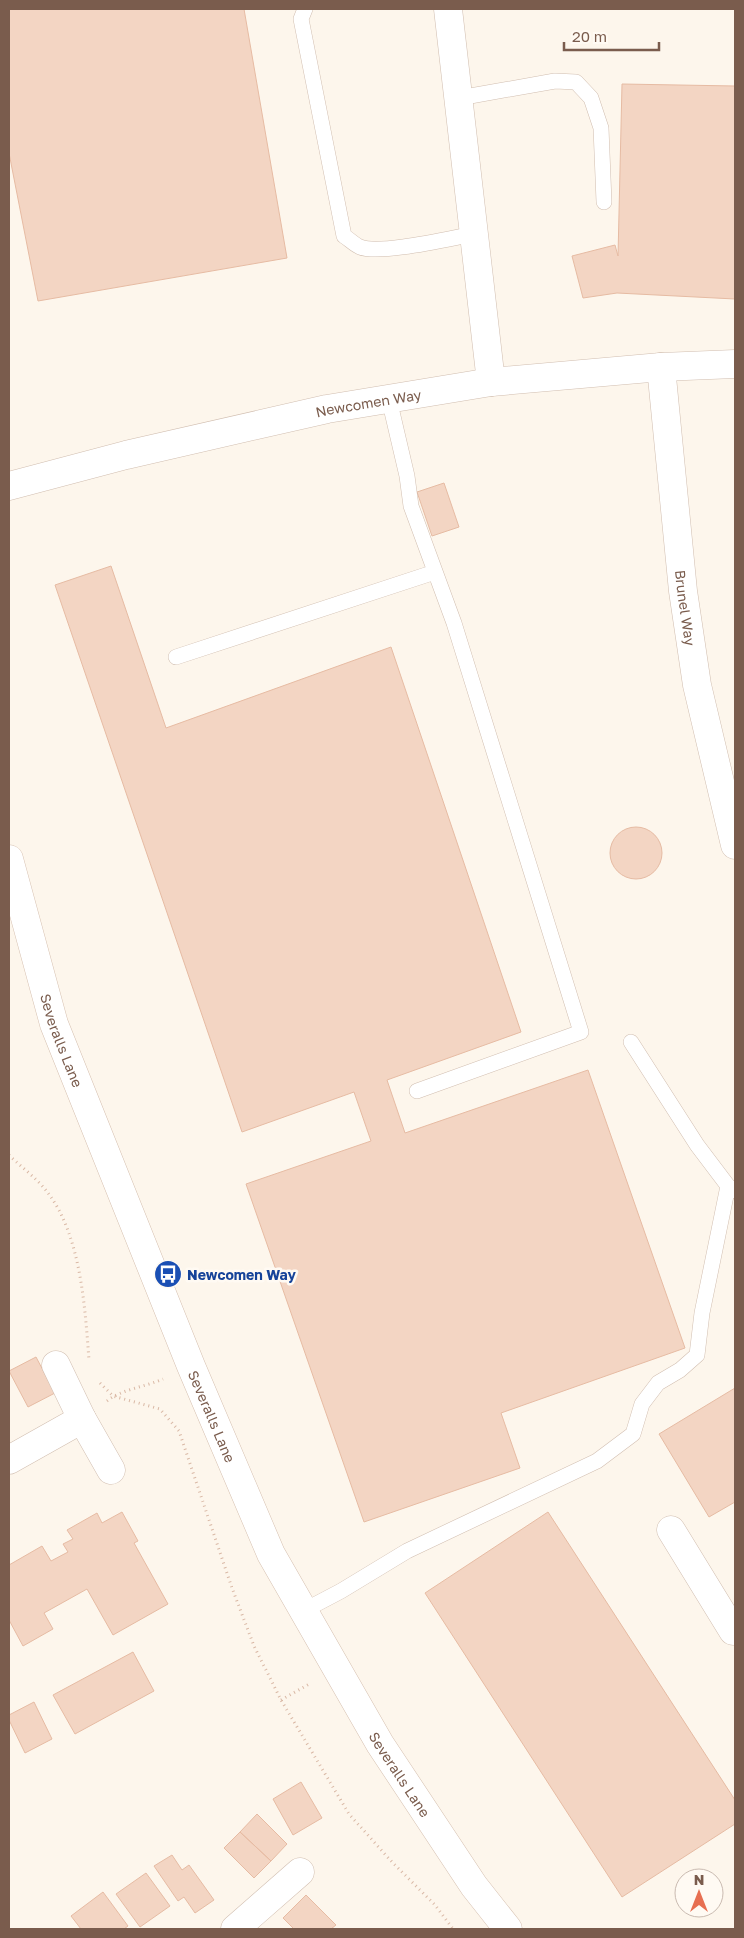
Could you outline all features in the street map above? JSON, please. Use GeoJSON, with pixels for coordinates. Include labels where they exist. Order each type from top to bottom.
{"type":"FeatureCollection","features":[{"type":"Feature","properties":{"kind":"street"},"geometry":{"type":"LineString","coordinates":[[448,9],[491,382]]}},
{"type":"Feature","properties":{"kind":"street","name":"Newcomen Way"},"geometry":{"type":"LineString","coordinates":[[9,486],[126,455],[317,411],[491,382],[661,367],[735,364]]}},
{"type":"Feature","properties":{"kind":"street","name":"Brunel Way"},"geometry":{"type":"LineString","coordinates":[[661,367],[683,591],[697,685],[735,845]]}},
{"type":"Feature","properties":{"kind":"street","name":"Severalls Lane"},"geometry":{"type":"LineString","coordinates":[[9,859],[54,1024],[191,1366],[271,1554],[380,1744],[474,1886],[508,1929]]}},
{"type":"Feature","properties":{"kind":"street"},"geometry":{"type":"LineString","coordinates":[[56,1366],[110,1470]]}},
{"type":"Feature","properties":{"kind":"street"},"geometry":{"type":"LineString","coordinates":[[9,1460],[82,1419]]}},
{"type":"Feature","properties":{"kind":"street"},"geometry":{"type":"LineString","coordinates":[[671,1530],[735,1631]]}},
{"type":"Feature","properties":{"kind":"street"},"geometry":{"type":"LineString","coordinates":[[236,1929],[300,1872]]}},
{"type":"Feature","properties":{"kind":"lane"},"geometry":{"type":"LineString","coordinates":[[305,9],[301,19],[344,236],[360,247],[375,248],[402,247],[474,234]]}},
{"type":"Feature","properties":{"kind":"lane"},"geometry":{"type":"LineString","coordinates":[[459,98],[555,81],[576,82],[591,98],[601,128],[604,202]]}},
{"type":"Feature","properties":{"kind":"lane"},"geometry":{"type":"LineString","coordinates":[[389,399],[407,476],[411,506],[454,623],[581,1032],[417,1091]]}},
{"type":"Feature","properties":{"kind":"lane"},"geometry":{"type":"LineString","coordinates":[[176,657],[435,572]]}},
{"type":"Feature","properties":{"kind":"lane"},"geometry":{"type":"LineString","coordinates":[[303,1611],[341,1591],[407,1551],[597,1461],[632,1434],[642,1404],[658,1383],[680,1370],[697,1355],[702,1313],[732,1188],[697,1145],[631,1042]]}},
{"type":"Feature","properties":{"kind":"path"},"geometry":{"type":"LineString","coordinates":[[9,1155],[48,1192],[63,1219],[80,1273],[89,1361],[92,1368]]}},
{"type":"Feature","properties":{"kind":"path"},"geometry":{"type":"LineString","coordinates":[[114,1396],[150,1385],[191,1366]]}},
{"type":"Feature","properties":{"kind":"path"},"geometry":{"type":"LineString","coordinates":[[98,1382],[114,1396],[160,1409],[179,1431],[232,1588],[254,1646],[281,1700],[349,1814],[392,1862],[435,1905],[453,1929]]}},
{"type":"Feature","properties":{"kind":"building"},"geometry":{"type":"Polygon","coordinates":[[[9,9],[244,9],[287,258],[38,301],[9,153],[9,9]]]}},
{"type":"Feature","properties":{"kind":"building"},"geometry":{"type":"Polygon","coordinates":[[[622,84],[735,86],[735,299],[617,293],[583,298],[572,256],[615,245],[618,256],[622,84]]]}},
{"type":"Feature","properties":{"kind":"building"},"geometry":{"type":"Polygon","coordinates":[[[444,483],[459,527],[432,536],[417,492],[444,483]]]}},
{"type":"Feature","properties":{"kind":"building"},"geometry":{"type":"Polygon","coordinates":[[[111,566],[166,728],[391,647],[521,1032],[387,1080],[405,1133],[588,1070],[685,1348],[501,1413],[520,1468],[364,1522],[246,1184],[371,1141],[354,1092],[242,1132],[55,585],[111,566]]]}},
{"type":"Feature","properties":{"kind":"building"},"geometry":{"type":"Polygon","coordinates":[[[631,827],[641,827],[655,834],[662,848],[662,858],[655,872],[641,879],[631,879],[621,875],[614,868],[610,858],[610,848],[614,838],[621,831],[631,827]]]}},
{"type":"Feature","properties":{"kind":"building"},"geometry":{"type":"Polygon","coordinates":[[[36,1357],[55,1393],[28,1407],[9,1371],[36,1357]]]}},
{"type":"Feature","properties":{"kind":"building"},"geometry":{"type":"Polygon","coordinates":[[[735,1388],[735,1502],[709,1517],[659,1434],[735,1388]]]}},
{"type":"Feature","properties":{"kind":"building"},"geometry":{"type":"Polygon","coordinates":[[[122,1512],[138,1541],[134,1543],[168,1604],[113,1635],[87,1589],[44,1613],[53,1629],[23,1646],[9,1620],[9,1565],[42,1546],[51,1561],[68,1552],[63,1544],[73,1539],[67,1530],[97,1513],[102,1523],[122,1512]]]}},
{"type":"Feature","properties":{"kind":"building"},"geometry":{"type":"Polygon","coordinates":[[[548,1512],[735,1800],[735,1824],[622,1897],[425,1593],[548,1512]]]}},
{"type":"Feature","properties":{"kind":"building"},"geometry":{"type":"Polygon","coordinates":[[[133,1652],[154,1691],[75,1734],[53,1695],[133,1652]]]}},
{"type":"Feature","properties":{"kind":"building"},"geometry":{"type":"Polygon","coordinates":[[[34,1702],[52,1739],[25,1753],[9,1720],[9,1715],[34,1702]]]}},
{"type":"Feature","properties":{"kind":"building"},"geometry":{"type":"Polygon","coordinates":[[[301,1782],[322,1818],[293,1835],[273,1799],[301,1782]]]}},
{"type":"Feature","properties":{"kind":"building"},"geometry":{"type":"Polygon","coordinates":[[[257,1814],[287,1844],[271,1861],[240,1832],[257,1814]]]}},
{"type":"Feature","properties":{"kind":"building"},"geometry":{"type":"Polygon","coordinates":[[[240,1832],[271,1861],[254,1878],[224,1848],[240,1832]]]}},
{"type":"Feature","properties":{"kind":"building"},"geometry":{"type":"Polygon","coordinates":[[[172,1855],[182,1870],[189,1865],[214,1900],[195,1913],[184,1897],[178,1901],[154,1866],[172,1855]]]}},
{"type":"Feature","properties":{"kind":"building"},"geometry":{"type":"Polygon","coordinates":[[[146,1873],[170,1906],[140,1927],[116,1894],[146,1873]]]}},
{"type":"Feature","properties":{"kind":"building"},"geometry":{"type":"Polygon","coordinates":[[[103,1892],[128,1926],[124,1929],[81,1929],[71,1916],[103,1892]]]}},
{"type":"Feature","properties":{"kind":"building"},"geometry":{"type":"Polygon","coordinates":[[[306,1895],[336,1925],[331,1929],[294,1929],[283,1918],[306,1895]]]}},
{"type":"Feature","properties":{"kind":"place","name":"Newcomen Way"},"geometry":{"type":"Point","coordinates":[168,1274]}}]}
